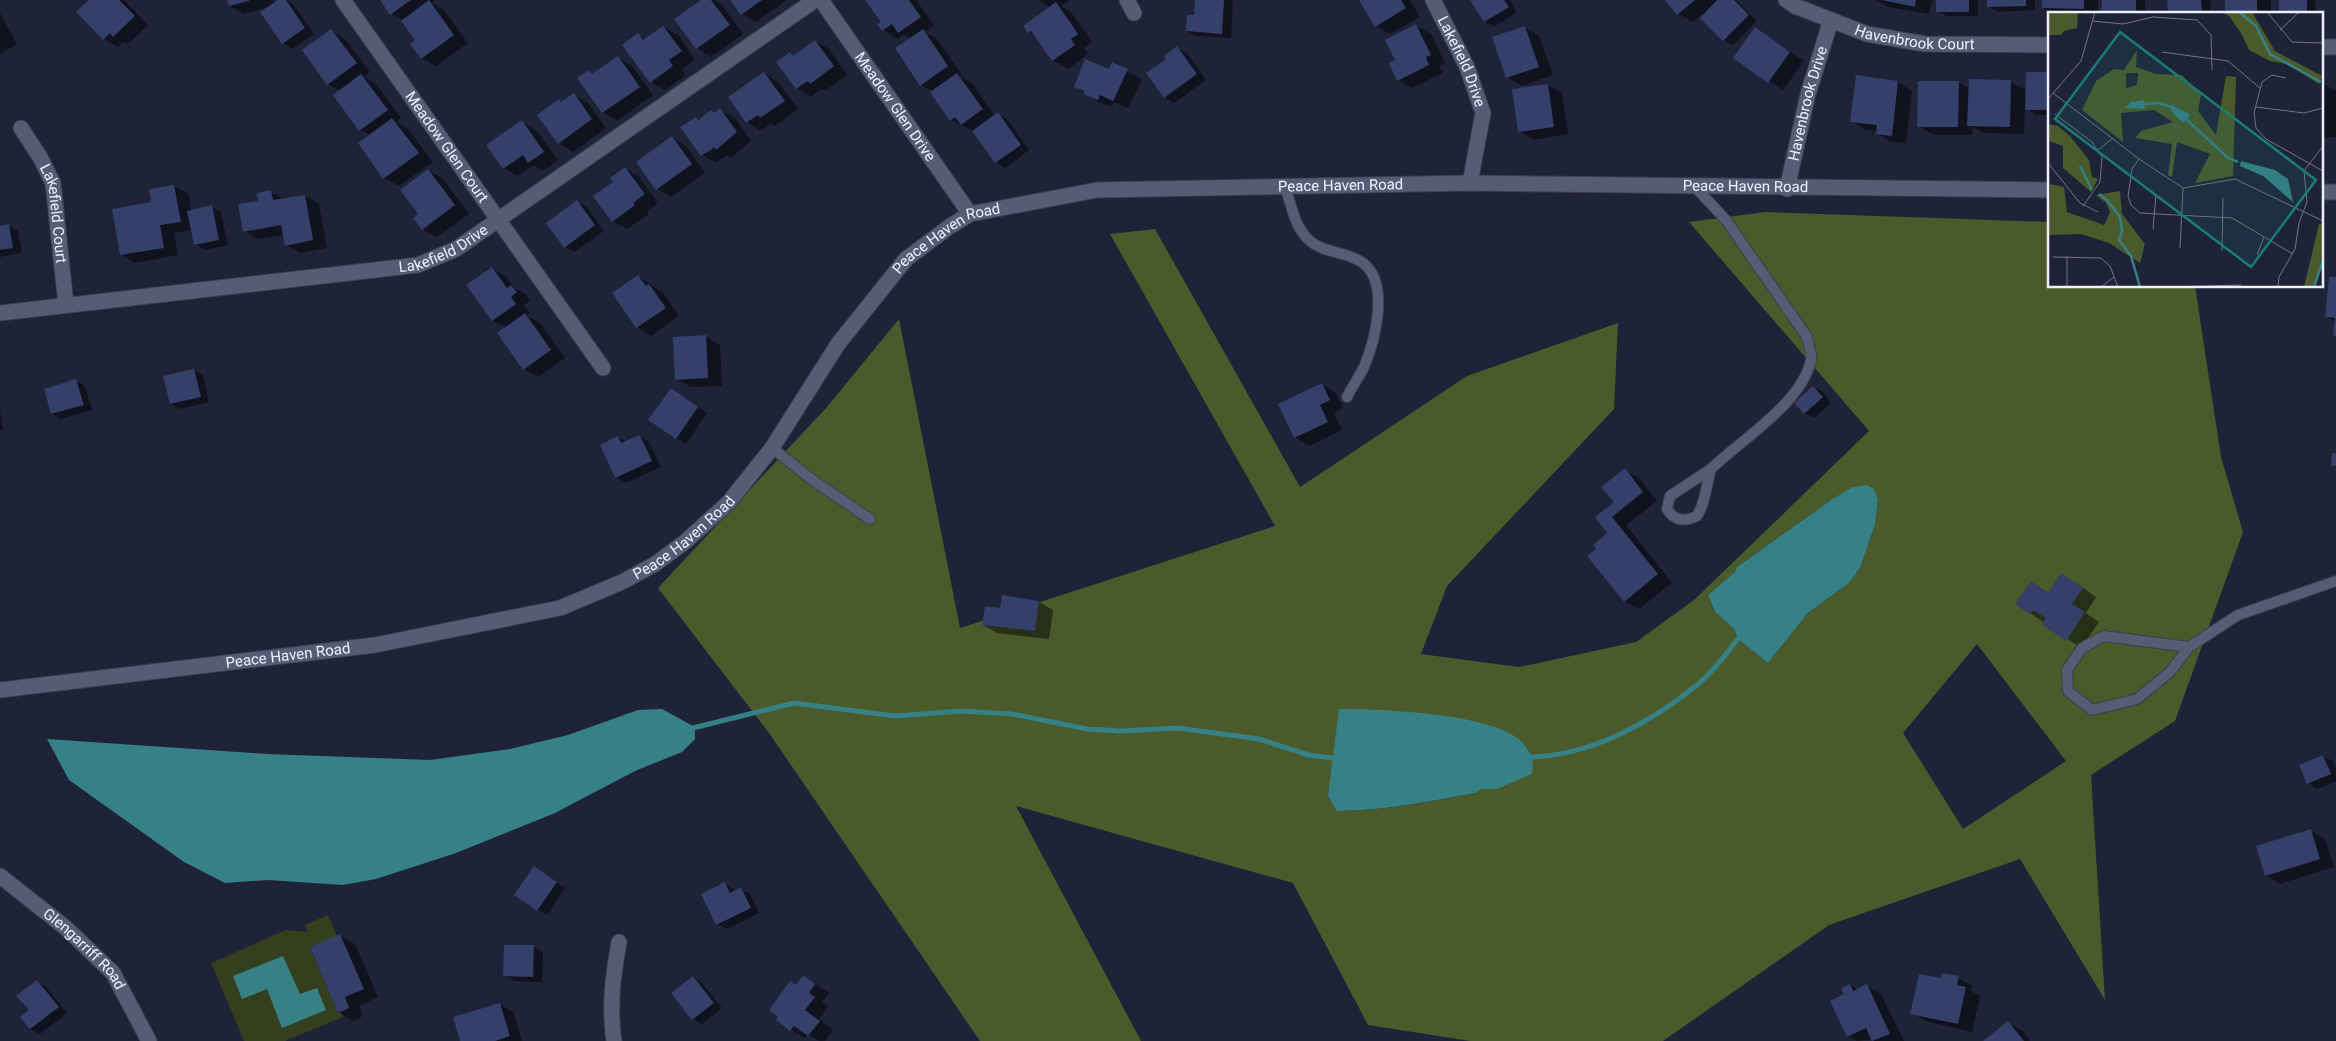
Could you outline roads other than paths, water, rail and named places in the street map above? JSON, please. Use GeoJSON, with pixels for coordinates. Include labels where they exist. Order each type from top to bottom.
{"type":"FeatureCollection","features":[{"type":"Feature","properties":{"kind":"street","name":"Meadow Glen Court"},"geometry":{"type":"LineString","coordinates":[[343,0],[603,368]]}},
{"type":"Feature","properties":{"kind":"street","name":"Lakefield Drive"},"geometry":{"type":"LineString","coordinates":[[0,313],[418,265],[456,249],[815,0]]}},
{"type":"Feature","properties":{"kind":"street","name":"Meadow Glen Drive"},"geometry":{"type":"LineString","coordinates":[[821,0],[970,214]]}},
{"type":"Feature","properties":{"kind":"street","name":"Lakefield Drive"},"geometry":{"type":"LineString","coordinates":[[1433,0],[1467,67],[1483,113],[1470,183]]}},
{"type":"Feature","properties":{"kind":"street","name":"Havenbrook Court"},"geometry":{"type":"LineString","coordinates":[[1786,0],[1867,34],[1925,44],[2048,45]]}},
{"type":"Feature","properties":{"kind":"street","name":"Havenbrook Drive"},"geometry":{"type":"LineString","coordinates":[[1787,189],[1808,94],[1831,20]]}},
{"type":"Feature","properties":{"kind":"street","name":"Lakefield Court"},"geometry":{"type":"LineString","coordinates":[[21,128],[40,157],[53,183],[66,305]]}},
{"type":"Feature","properties":{"kind":"street","name":"Peace Haven Road"},"geometry":{"type":"LineString","coordinates":[[0,690],[375,645],[560,608],[622,582],[655,564],[685,542],[729,502],[772,448],[838,344],[906,259],[949,226],[970,214],[1097,190],[1470,183],[1696,188],[2048,190]]}},
{"type":"Feature","properties":{"kind":"street","name":"Glengarriff Road"},"geometry":{"type":"LineString","coordinates":[[0,876],[66,928],[113,973],[149,1041]]}},
{"type":"Feature","properties":{"kind":"street"},"geometry":{"type":"LineString","coordinates":[[614,1041],[611,1018],[612,980],[619,942]]}},
{"type":"Feature","properties":{"kind":"lane"},"geometry":{"type":"LineString","coordinates":[[1285,187],[1294,218],[1310,241],[1322,249],[1350,255],[1365,264],[1376,282],[1378,306],[1373,338],[1363,367],[1346,397]]}},
{"type":"Feature","properties":{"kind":"lane"},"geometry":{"type":"LineString","coordinates":[[1696,188],[1726,220],[1807,337],[1811,358],[1805,378],[1794,394],[1712,470],[1670,496],[1667,508],[1674,517],[1683,520],[1697,516],[1704,505],[1706,484],[1712,470]]}},
{"type":"Feature","properties":{"kind":"lane"},"geometry":{"type":"LineString","coordinates":[[772,448],[814,481],[870,519]]}},
{"type":"Feature","properties":{"kind":"lane"},"geometry":{"type":"LineString","coordinates":[[2189,647],[2104,636],[2082,648],[2067,670],[2068,691],[2092,710],[2137,699],[2170,672],[2189,647],[2238,615],[2272,601],[2336,581]]}},
{"type":"Feature","properties":{"kind":"waterway"},"geometry":{"type":"LineString","coordinates":[[1527,757],[1573,751],[1596,744],[1639,724],[1679,699],[1703,680],[1738,639]]}},
{"type":"Feature","properties":{"kind":"waterway"},"geometry":{"type":"LineString","coordinates":[[689,729],[794,703],[895,716],[962,711],[1012,714],[1087,729],[1121,731],[1178,728],[1259,739],[1309,755],[1339,759]]}}]}
